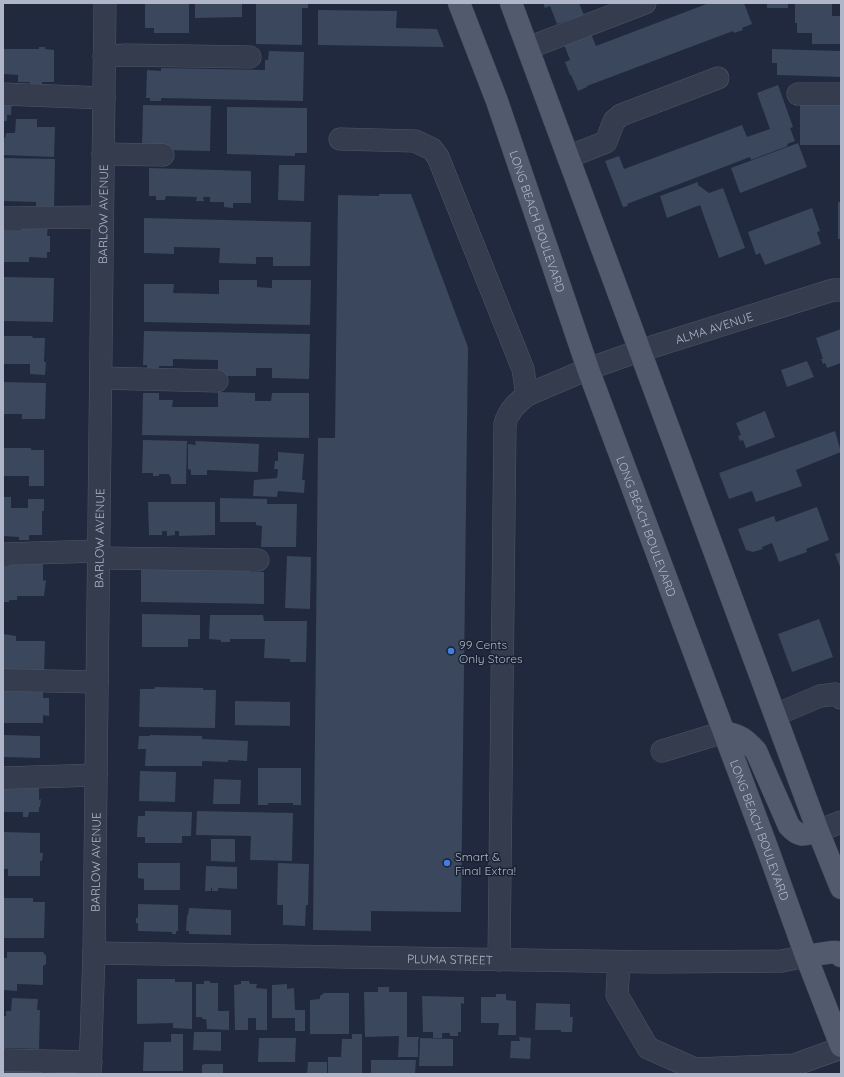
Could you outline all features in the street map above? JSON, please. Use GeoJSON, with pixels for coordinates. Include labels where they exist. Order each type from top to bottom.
{"type":"FeatureCollection","features":[{"type":"Feature","properties":{"kind":"main road","name":"LONG BEACH BOULEVARD"},"geometry":{"type":"LineString","coordinates":[[459,3],[499,109],[588,369],[841,1047]]}},
{"type":"Feature","properties":{"kind":"main road"},"geometry":{"type":"LineString","coordinates":[[511,3],[639,351],[818,831],[841,888]]}},
{"type":"Feature","properties":{"kind":"main road"},"geometry":{"type":"LineString","coordinates":[[724,732],[736,735],[747,741],[756,751],[789,826],[801,835],[818,831]]}},
{"type":"Feature","properties":{"kind":"main road"},"geometry":{"type":"LineString","coordinates":[[806,956],[837,952],[841,956]]}},
{"type":"Feature","properties":{"kind":"street","name":"BARLOW AVENUE"},"geometry":{"type":"LineString","coordinates":[[91,1068],[94,953],[105,3]]}},
{"type":"Feature","properties":{"kind":"street"},"geometry":{"type":"LineString","coordinates":[[528,48],[645,3]]}},
{"type":"Feature","properties":{"kind":"street"},"geometry":{"type":"LineString","coordinates":[[104,56],[250,57]]}},
{"type":"Feature","properties":{"kind":"street"},"geometry":{"type":"LineString","coordinates":[[568,157],[606,142],[614,121],[620,115],[718,78]]}},
{"type":"Feature","properties":{"kind":"street"},"geometry":{"type":"LineString","coordinates":[[3,94],[104,98]]}},
{"type":"Feature","properties":{"kind":"street"},"geometry":{"type":"LineString","coordinates":[[798,94],[841,94]]}},
{"type":"Feature","properties":{"kind":"street"},"geometry":{"type":"LineString","coordinates":[[340,139],[415,141],[432,149],[438,157],[523,369],[527,395],[518,402],[511,411],[505,424],[499,960]]}},
{"type":"Feature","properties":{"kind":"street"},"geometry":{"type":"LineString","coordinates":[[103,154],[163,155]]}},
{"type":"Feature","properties":{"kind":"street"},"geometry":{"type":"LineString","coordinates":[[3,218],[102,217]]}},
{"type":"Feature","properties":{"kind":"street","name":"ALMA AVENUE"},"geometry":{"type":"LineString","coordinates":[[527,395],[588,369],[639,351],[833,290],[841,290]]}},
{"type":"Feature","properties":{"kind":"street"},"geometry":{"type":"LineString","coordinates":[[101,378],[217,381]]}},
{"type":"Feature","properties":{"kind":"street"},"geometry":{"type":"LineString","coordinates":[[3,554],[98,554],[258,560]]}},
{"type":"Feature","properties":{"kind":"street"},"geometry":{"type":"LineString","coordinates":[[3,680],[97,682]]}},
{"type":"Feature","properties":{"kind":"street"},"geometry":{"type":"LineString","coordinates":[[775,714],[820,696],[836,694],[841,698]]}},
{"type":"Feature","properties":{"kind":"street"},"geometry":{"type":"LineString","coordinates":[[662,751],[724,732]]}},
{"type":"Feature","properties":{"kind":"street"},"geometry":{"type":"LineString","coordinates":[[3,778],[96,775]]}},
{"type":"Feature","properties":{"kind":"street"},"geometry":{"type":"LineString","coordinates":[[818,831],[841,822]]}},
{"type":"Feature","properties":{"kind":"street","name":"PLUMA STREET"},"geometry":{"type":"LineString","coordinates":[[94,953],[619,962],[782,961],[806,956]]}},
{"type":"Feature","properties":{"kind":"street"},"geometry":{"type":"LineString","coordinates":[[619,962],[617,995],[648,1048],[680,1069],[794,1065],[841,1047]]}},
{"type":"Feature","properties":{"kind":"street"},"geometry":{"type":"LineString","coordinates":[[3,1060],[91,1068]]}},
{"type":"Feature","properties":{"kind":"building"},"geometry":{"type":"Polygon","coordinates":[[[145,3],[189,3],[189,33],[154,33],[154,28],[145,28],[145,3]]]}},
{"type":"Feature","properties":{"kind":"building"},"geometry":{"type":"Polygon","coordinates":[[[195,3],[242,3],[242,17],[195,18],[195,3]]]}},
{"type":"Feature","properties":{"kind":"building"},"geometry":{"type":"Polygon","coordinates":[[[256,3],[308,3],[308,8],[302,8],[302,45],[256,44],[256,3]]]}},
{"type":"Feature","properties":{"kind":"building"},"geometry":{"type":"Polygon","coordinates":[[[543,3],[579,3],[584,15],[557,24],[550,6],[545,8],[543,3]]]}},
{"type":"Feature","properties":{"kind":"building"},"geometry":{"type":"Polygon","coordinates":[[[709,3],[744,3],[752,24],[742,28],[743,30],[734,33],[733,31],[587,86],[578,91],[565,62],[570,60],[563,42],[590,31],[596,46],[709,3]]]}},
{"type":"Feature","properties":{"kind":"building"},"geometry":{"type":"Polygon","coordinates":[[[767,3],[788,3],[788,8],[767,8],[767,3]]]}},
{"type":"Feature","properties":{"kind":"building"},"geometry":{"type":"Polygon","coordinates":[[[795,3],[832,3],[832,16],[841,16],[841,44],[812,44],[812,33],[797,33],[797,23],[795,23],[795,3]]]}},
{"type":"Feature","properties":{"kind":"building"},"geometry":{"type":"Polygon","coordinates":[[[318,10],[397,11],[396,28],[437,29],[444,47],[318,45],[318,10]]]}},
{"type":"Feature","properties":{"kind":"building"},"geometry":{"type":"Polygon","coordinates":[[[39,47],[54,50],[54,82],[42,82],[42,86],[30,86],[30,82],[18,82],[18,75],[3,74],[3,49],[39,49],[39,47]]]}},
{"type":"Feature","properties":{"kind":"building"},"geometry":{"type":"Polygon","coordinates":[[[772,49],[841,51],[841,77],[777,75],[777,63],[772,63],[772,49]]]}},
{"type":"Feature","properties":{"kind":"building"},"geometry":{"type":"Polygon","coordinates":[[[269,51],[304,52],[303,101],[161,98],[161,101],[150,101],[150,98],[146,98],[147,70],[161,71],[161,68],[265,70],[265,60],[268,60],[269,51]]]}},
{"type":"Feature","properties":{"kind":"building"},"geometry":{"type":"Polygon","coordinates":[[[778,85],[793,127],[790,128],[795,141],[787,144],[788,146],[751,160],[750,157],[627,204],[628,206],[623,207],[605,161],[619,156],[624,169],[742,125],[747,137],[770,129],[757,93],[778,85]]]}},
{"type":"Feature","properties":{"kind":"building"},"geometry":{"type":"Polygon","coordinates":[[[3,99],[12,99],[11,115],[7,115],[7,121],[3,121],[3,99]]]}},
{"type":"Feature","properties":{"kind":"building"},"geometry":{"type":"Polygon","coordinates":[[[800,102],[841,102],[841,145],[800,145],[800,102]]]}},
{"type":"Feature","properties":{"kind":"building"},"geometry":{"type":"Polygon","coordinates":[[[143,105],[211,106],[210,151],[162,150],[142,146],[143,105]]]}},
{"type":"Feature","properties":{"kind":"building"},"geometry":{"type":"Polygon","coordinates":[[[227,107],[307,108],[307,153],[295,153],[295,156],[227,154],[227,107]]]}},
{"type":"Feature","properties":{"kind":"building"},"geometry":{"type":"Polygon","coordinates":[[[16,119],[37,119],[37,127],[55,127],[54,157],[3,155],[3,138],[5,138],[6,133],[15,133],[16,119]]]}},
{"type":"Feature","properties":{"kind":"building"},"geometry":{"type":"Polygon","coordinates":[[[798,143],[807,167],[740,193],[731,168],[798,143]]]}},
{"type":"Feature","properties":{"kind":"building"},"geometry":{"type":"Polygon","coordinates":[[[3,158],[55,159],[54,208],[36,207],[36,202],[3,201],[3,158]]]}},
{"type":"Feature","properties":{"kind":"building"},"geometry":{"type":"Polygon","coordinates":[[[279,165],[305,165],[304,201],[278,200],[279,165]]]}},
{"type":"Feature","properties":{"kind":"building"},"geometry":{"type":"Polygon","coordinates":[[[149,168],[251,171],[251,203],[233,203],[233,208],[224,207],[224,202],[210,202],[210,197],[203,197],[204,201],[196,201],[197,197],[166,196],[165,200],[156,200],[156,196],[149,196],[149,168]]]}},
{"type":"Feature","properties":{"kind":"building"},"geometry":{"type":"Polygon","coordinates":[[[698,182],[698,185],[709,193],[723,188],[745,248],[719,258],[700,205],[667,218],[660,196],[698,182]]]}},
{"type":"Feature","properties":{"kind":"building"},"geometry":{"type":"Polygon","coordinates":[[[379,194],[411,194],[468,347],[461,912],[371,911],[371,931],[313,930],[318,438],[335,438],[338,195],[379,196],[379,194]]]}},
{"type":"Feature","properties":{"kind":"building"},"geometry":{"type":"Polygon","coordinates":[[[838,202],[841,202],[841,239],[838,239],[838,202]]]}},
{"type":"Feature","properties":{"kind":"building"},"geometry":{"type":"Polygon","coordinates":[[[812,208],[820,231],[817,232],[821,244],[765,265],[760,253],[756,255],[748,232],[812,208]]]}},
{"type":"Feature","properties":{"kind":"building"},"geometry":{"type":"Polygon","coordinates":[[[144,218],[311,222],[310,266],[273,266],[273,257],[256,257],[256,264],[219,263],[220,248],[174,247],[174,254],[144,253],[144,218]]]}},
{"type":"Feature","properties":{"kind":"building"},"geometry":{"type":"Polygon","coordinates":[[[21,226],[48,226],[47,236],[50,236],[50,252],[47,252],[47,258],[29,257],[29,262],[3,262],[3,230],[21,230],[21,226]]]}},
{"type":"Feature","properties":{"kind":"building"},"geometry":{"type":"Polygon","coordinates":[[[3,277],[54,278],[53,322],[3,321],[3,277]]]}},
{"type":"Feature","properties":{"kind":"building"},"geometry":{"type":"Polygon","coordinates":[[[219,280],[257,280],[257,287],[272,288],[272,280],[311,280],[310,325],[144,322],[144,284],[174,284],[173,293],[219,294],[219,280]]]}},
{"type":"Feature","properties":{"kind":"building"},"geometry":{"type":"Polygon","coordinates":[[[841,329],[841,363],[827,368],[821,359],[823,359],[816,338],[841,329]]]}},
{"type":"Feature","properties":{"kind":"building"},"geometry":{"type":"Polygon","coordinates":[[[144,331],[310,334],[309,379],[272,378],[272,368],[256,368],[256,376],[218,376],[218,360],[173,359],[173,366],[159,366],[159,373],[147,373],[147,365],[143,365],[144,331]]]}},
{"type":"Feature","properties":{"kind":"building"},"geometry":{"type":"Polygon","coordinates":[[[3,336],[32,336],[33,338],[45,338],[45,375],[30,374],[30,364],[3,364],[3,336]]]}},
{"type":"Feature","properties":{"kind":"building"},"geometry":{"type":"Polygon","coordinates":[[[807,361],[814,377],[787,387],[781,370],[807,361]]]}},
{"type":"Feature","properties":{"kind":"building"},"geometry":{"type":"Polygon","coordinates":[[[4,382],[46,383],[45,419],[22,419],[22,414],[3,414],[4,382]]]}},
{"type":"Feature","properties":{"kind":"building"},"geometry":{"type":"Polygon","coordinates":[[[218,392],[255,393],[255,401],[271,401],[272,393],[309,393],[309,438],[142,435],[143,393],[159,393],[159,400],[173,400],[172,407],[218,407],[218,392]]]}},
{"type":"Feature","properties":{"kind":"building"},"geometry":{"type":"Polygon","coordinates":[[[765,411],[775,437],[746,448],[743,440],[740,441],[738,436],[741,435],[736,423],[765,411]]]}},
{"type":"Feature","properties":{"kind":"building"},"geometry":{"type":"Polygon","coordinates":[[[835,431],[841,452],[796,470],[802,486],[756,502],[752,491],[729,499],[719,473],[835,431]]]}},
{"type":"Feature","properties":{"kind":"building"},"geometry":{"type":"Polygon","coordinates":[[[143,440],[187,441],[186,484],[171,484],[171,477],[169,474],[159,474],[159,476],[153,476],[153,473],[142,473],[143,440]]]}},
{"type":"Feature","properties":{"kind":"building"},"geometry":{"type":"Polygon","coordinates":[[[195,441],[259,444],[258,472],[207,470],[207,475],[191,475],[191,470],[188,469],[188,444],[196,445],[195,441]]]}},
{"type":"Feature","properties":{"kind":"building"},"geometry":{"type":"Polygon","coordinates":[[[3,448],[31,448],[31,450],[44,450],[44,486],[29,486],[29,476],[3,476],[3,448]]]}},
{"type":"Feature","properties":{"kind":"building"},"geometry":{"type":"Polygon","coordinates":[[[278,452],[304,454],[302,480],[305,480],[304,493],[278,491],[277,497],[253,496],[254,480],[277,478],[278,469],[274,469],[275,461],[278,461],[278,452]]]}},
{"type":"Feature","properties":{"kind":"building"},"geometry":{"type":"Polygon","coordinates":[[[3,497],[11,497],[11,508],[28,508],[28,499],[44,499],[44,511],[42,511],[42,535],[29,535],[29,540],[19,540],[19,537],[3,536],[3,497]]]}},
{"type":"Feature","properties":{"kind":"building"},"geometry":{"type":"Polygon","coordinates":[[[220,498],[267,499],[267,504],[297,504],[296,547],[261,547],[262,526],[256,525],[256,522],[220,522],[220,498]]]}},
{"type":"Feature","properties":{"kind":"building"},"geometry":{"type":"Polygon","coordinates":[[[148,502],[215,502],[215,535],[179,536],[179,531],[175,531],[175,535],[167,536],[167,531],[162,531],[162,535],[149,535],[148,502]]]}},
{"type":"Feature","properties":{"kind":"building"},"geometry":{"type":"Polygon","coordinates":[[[817,507],[829,540],[806,549],[807,552],[779,562],[772,543],[762,547],[763,549],[753,552],[746,550],[738,529],[774,516],[776,522],[817,507]]]}},
{"type":"Feature","properties":{"kind":"building"},"geometry":{"type":"Polygon","coordinates":[[[841,552],[841,569],[835,554],[841,552]]]}},
{"type":"Feature","properties":{"kind":"building"},"geometry":{"type":"Polygon","coordinates":[[[287,556],[311,557],[310,609],[285,608],[287,556]]]}},
{"type":"Feature","properties":{"kind":"building"},"geometry":{"type":"Polygon","coordinates":[[[141,561],[251,565],[250,572],[264,572],[264,604],[141,602],[141,561]]]}},
{"type":"Feature","properties":{"kind":"building"},"geometry":{"type":"Polygon","coordinates":[[[9,562],[43,562],[43,581],[46,580],[44,596],[17,596],[17,600],[9,600],[9,602],[4,602],[3,566],[9,566],[9,562]]]}},
{"type":"Feature","properties":{"kind":"building"},"geometry":{"type":"Polygon","coordinates":[[[142,614],[200,615],[200,639],[188,639],[188,647],[142,647],[142,614]]]}},
{"type":"Feature","properties":{"kind":"building"},"geometry":{"type":"Polygon","coordinates":[[[210,615],[263,615],[264,621],[307,621],[306,662],[290,662],[290,659],[264,658],[265,639],[230,639],[230,642],[221,642],[221,640],[209,639],[210,615]]]}},
{"type":"Feature","properties":{"kind":"building"},"geometry":{"type":"Polygon","coordinates":[[[819,619],[833,657],[792,672],[778,634],[819,619]]]}},
{"type":"Feature","properties":{"kind":"building"},"geometry":{"type":"Polygon","coordinates":[[[3,634],[16,636],[16,641],[45,641],[44,675],[3,670],[3,634]]]}},
{"type":"Feature","properties":{"kind":"building"},"geometry":{"type":"Polygon","coordinates":[[[155,687],[203,688],[203,690],[216,690],[215,728],[139,727],[140,689],[154,689],[155,687]]]}},
{"type":"Feature","properties":{"kind":"building"},"geometry":{"type":"Polygon","coordinates":[[[43,691],[43,698],[49,698],[49,716],[43,715],[43,723],[3,723],[3,692],[43,691]]]}},
{"type":"Feature","properties":{"kind":"building"},"geometry":{"type":"Polygon","coordinates":[[[235,701],[290,702],[290,726],[235,725],[235,701]]]}},
{"type":"Feature","properties":{"kind":"building"},"geometry":{"type":"Polygon","coordinates":[[[3,735],[40,736],[40,758],[3,757],[3,735]]]}},
{"type":"Feature","properties":{"kind":"building"},"geometry":{"type":"Polygon","coordinates":[[[139,736],[202,736],[202,739],[248,741],[247,761],[202,761],[202,766],[145,766],[146,749],[138,749],[139,736]]]}},
{"type":"Feature","properties":{"kind":"building"},"geometry":{"type":"Polygon","coordinates":[[[258,768],[301,768],[301,805],[293,805],[293,803],[268,803],[268,805],[258,805],[258,768]]]}},
{"type":"Feature","properties":{"kind":"building"},"geometry":{"type":"Polygon","coordinates":[[[140,771],[176,772],[175,802],[139,801],[140,771]]]}},
{"type":"Feature","properties":{"kind":"building"},"geometry":{"type":"Polygon","coordinates":[[[214,779],[241,780],[240,804],[213,804],[214,779]]]}},
{"type":"Feature","properties":{"kind":"building"},"geometry":{"type":"Polygon","coordinates":[[[3,785],[39,785],[39,800],[41,799],[39,812],[29,812],[28,817],[23,817],[23,812],[3,812],[3,785]]]}},
{"type":"Feature","properties":{"kind":"building"},"geometry":{"type":"Polygon","coordinates":[[[145,811],[192,812],[191,836],[182,836],[182,843],[145,843],[145,837],[137,837],[138,816],[145,816],[145,811]]]}},
{"type":"Feature","properties":{"kind":"building"},"geometry":{"type":"Polygon","coordinates":[[[197,811],[293,813],[292,861],[250,860],[251,836],[196,835],[197,811]]]}},
{"type":"Feature","properties":{"kind":"building"},"geometry":{"type":"Polygon","coordinates":[[[3,832],[40,833],[40,853],[43,853],[42,861],[40,861],[40,876],[8,876],[8,869],[4,869],[3,866],[3,832]]]}},
{"type":"Feature","properties":{"kind":"building"},"geometry":{"type":"Polygon","coordinates":[[[211,839],[235,839],[235,862],[211,861],[211,839]]]}},
{"type":"Feature","properties":{"kind":"building"},"geometry":{"type":"Polygon","coordinates":[[[138,863],[180,863],[180,890],[144,890],[144,879],[138,878],[138,863]]]}},
{"type":"Feature","properties":{"kind":"building"},"geometry":{"type":"Polygon","coordinates":[[[278,863],[309,864],[308,905],[306,905],[305,926],[283,925],[283,905],[277,905],[278,863]]]}},
{"type":"Feature","properties":{"kind":"building"},"geometry":{"type":"Polygon","coordinates":[[[206,866],[237,867],[237,889],[218,888],[218,891],[212,891],[211,888],[211,891],[205,891],[206,866]]]}},
{"type":"Feature","properties":{"kind":"building"},"geometry":{"type":"Polygon","coordinates":[[[3,898],[33,898],[33,902],[45,902],[44,938],[3,938],[3,898]]]}},
{"type":"Feature","properties":{"kind":"building"},"geometry":{"type":"Polygon","coordinates":[[[138,904],[178,905],[178,931],[176,931],[176,934],[172,934],[172,932],[138,931],[138,923],[136,923],[136,918],[138,918],[138,904]]]}},
{"type":"Feature","properties":{"kind":"building"},"geometry":{"type":"Polygon","coordinates":[[[189,908],[231,910],[231,935],[189,934],[189,931],[186,931],[189,908]]]}},
{"type":"Feature","properties":{"kind":"building"},"geometry":{"type":"Polygon","coordinates":[[[7,952],[43,952],[46,956],[46,964],[43,966],[43,985],[17,984],[17,991],[3,990],[3,958],[7,958],[7,952]]]}},
{"type":"Feature","properties":{"kind":"building"},"geometry":{"type":"Polygon","coordinates":[[[137,979],[175,979],[175,982],[192,982],[192,1029],[173,1028],[173,1023],[137,1024],[137,979]]]}},
{"type":"Feature","properties":{"kind":"building"},"geometry":{"type":"Polygon","coordinates":[[[204,981],[218,983],[218,1011],[229,1011],[229,1030],[207,1029],[206,1019],[196,1017],[196,984],[204,984],[204,981]]]}},
{"type":"Feature","properties":{"kind":"building"},"geometry":{"type":"Polygon","coordinates":[[[241,981],[249,981],[250,984],[257,984],[256,988],[267,989],[267,1030],[256,1030],[256,1018],[248,1018],[248,1030],[235,1030],[234,985],[241,984],[241,981]]]}},
{"type":"Feature","properties":{"kind":"building"},"geometry":{"type":"Polygon","coordinates":[[[287,984],[287,989],[294,988],[295,1010],[305,1010],[305,1031],[295,1031],[295,1018],[272,1018],[272,985],[287,984]]]}},
{"type":"Feature","properties":{"kind":"building"},"geometry":{"type":"Polygon","coordinates":[[[378,987],[389,987],[389,992],[407,992],[407,1037],[419,1037],[418,1057],[398,1057],[399,1036],[365,1037],[364,992],[378,992],[378,987]]]}},
{"type":"Feature","properties":{"kind":"building"},"geometry":{"type":"Polygon","coordinates":[[[324,993],[349,993],[349,1034],[310,1034],[310,1000],[320,999],[320,996],[324,993]]]}},
{"type":"Feature","properties":{"kind":"building"},"geometry":{"type":"Polygon","coordinates":[[[496,994],[506,994],[506,1000],[516,1001],[516,1035],[498,1035],[499,1023],[481,1023],[481,997],[496,997],[496,994]]]}},
{"type":"Feature","properties":{"kind":"building"},"geometry":{"type":"Polygon","coordinates":[[[422,996],[464,997],[464,1004],[461,1003],[461,1032],[458,1032],[458,1036],[450,1036],[450,1033],[442,1033],[442,1038],[433,1038],[433,1032],[423,1032],[422,996]]]}},
{"type":"Feature","properties":{"kind":"building"},"geometry":{"type":"Polygon","coordinates":[[[12,998],[38,999],[37,1010],[40,1010],[39,1049],[5,1048],[5,1052],[3,1052],[3,1016],[6,1016],[6,1011],[11,1011],[12,998]]]}},
{"type":"Feature","properties":{"kind":"building"},"geometry":{"type":"Polygon","coordinates":[[[536,1003],[570,1004],[570,1017],[573,1017],[572,1032],[561,1032],[561,1030],[535,1030],[536,1003]]]}},
{"type":"Feature","properties":{"kind":"building"},"geometry":{"type":"Polygon","coordinates":[[[194,1032],[221,1032],[221,1051],[193,1050],[194,1032]]]}},
{"type":"Feature","properties":{"kind":"building"},"geometry":{"type":"Polygon","coordinates":[[[171,1034],[183,1034],[183,1071],[143,1071],[144,1042],[171,1042],[171,1034]]]}},
{"type":"Feature","properties":{"kind":"building"},"geometry":{"type":"Polygon","coordinates":[[[352,1034],[362,1034],[362,1074],[328,1074],[328,1057],[341,1057],[342,1039],[352,1039],[352,1034]]]}},
{"type":"Feature","properties":{"kind":"building"},"geometry":{"type":"Polygon","coordinates":[[[519,1037],[531,1038],[530,1059],[510,1058],[511,1041],[520,1041],[519,1037]]]}},
{"type":"Feature","properties":{"kind":"building"},"geometry":{"type":"Polygon","coordinates":[[[259,1038],[296,1038],[295,1062],[258,1062],[259,1038]]]}},
{"type":"Feature","properties":{"kind":"building"},"geometry":{"type":"Polygon","coordinates":[[[420,1038],[453,1039],[453,1066],[419,1066],[420,1038]]]}},
{"type":"Feature","properties":{"kind":"building"},"geometry":{"type":"Polygon","coordinates":[[[371,1060],[416,1060],[415,1074],[371,1074],[371,1060]]]}},
{"type":"Feature","properties":{"kind":"building"},"geometry":{"type":"Polygon","coordinates":[[[308,1062],[327,1062],[327,1074],[307,1074],[308,1062]]]}},
{"type":"Feature","properties":{"kind":"building"},"geometry":{"type":"Polygon","coordinates":[[[223,1064],[223,1074],[202,1074],[202,1065],[223,1064]]]}},
{"type":"Feature","properties":{"kind":"building"},"geometry":{"type":"Polygon","coordinates":[[[3,1066],[43,1066],[43,1074],[3,1074],[3,1066]]]}},
{"type":"Feature","properties":{"kind":"place","name":"99 Cents Only Stores"},"geometry":{"type":"Point","coordinates":[451,651]}},
{"type":"Feature","properties":{"kind":"place","name":"Smart & Final Extra!"},"geometry":{"type":"Point","coordinates":[447,863]}}]}
